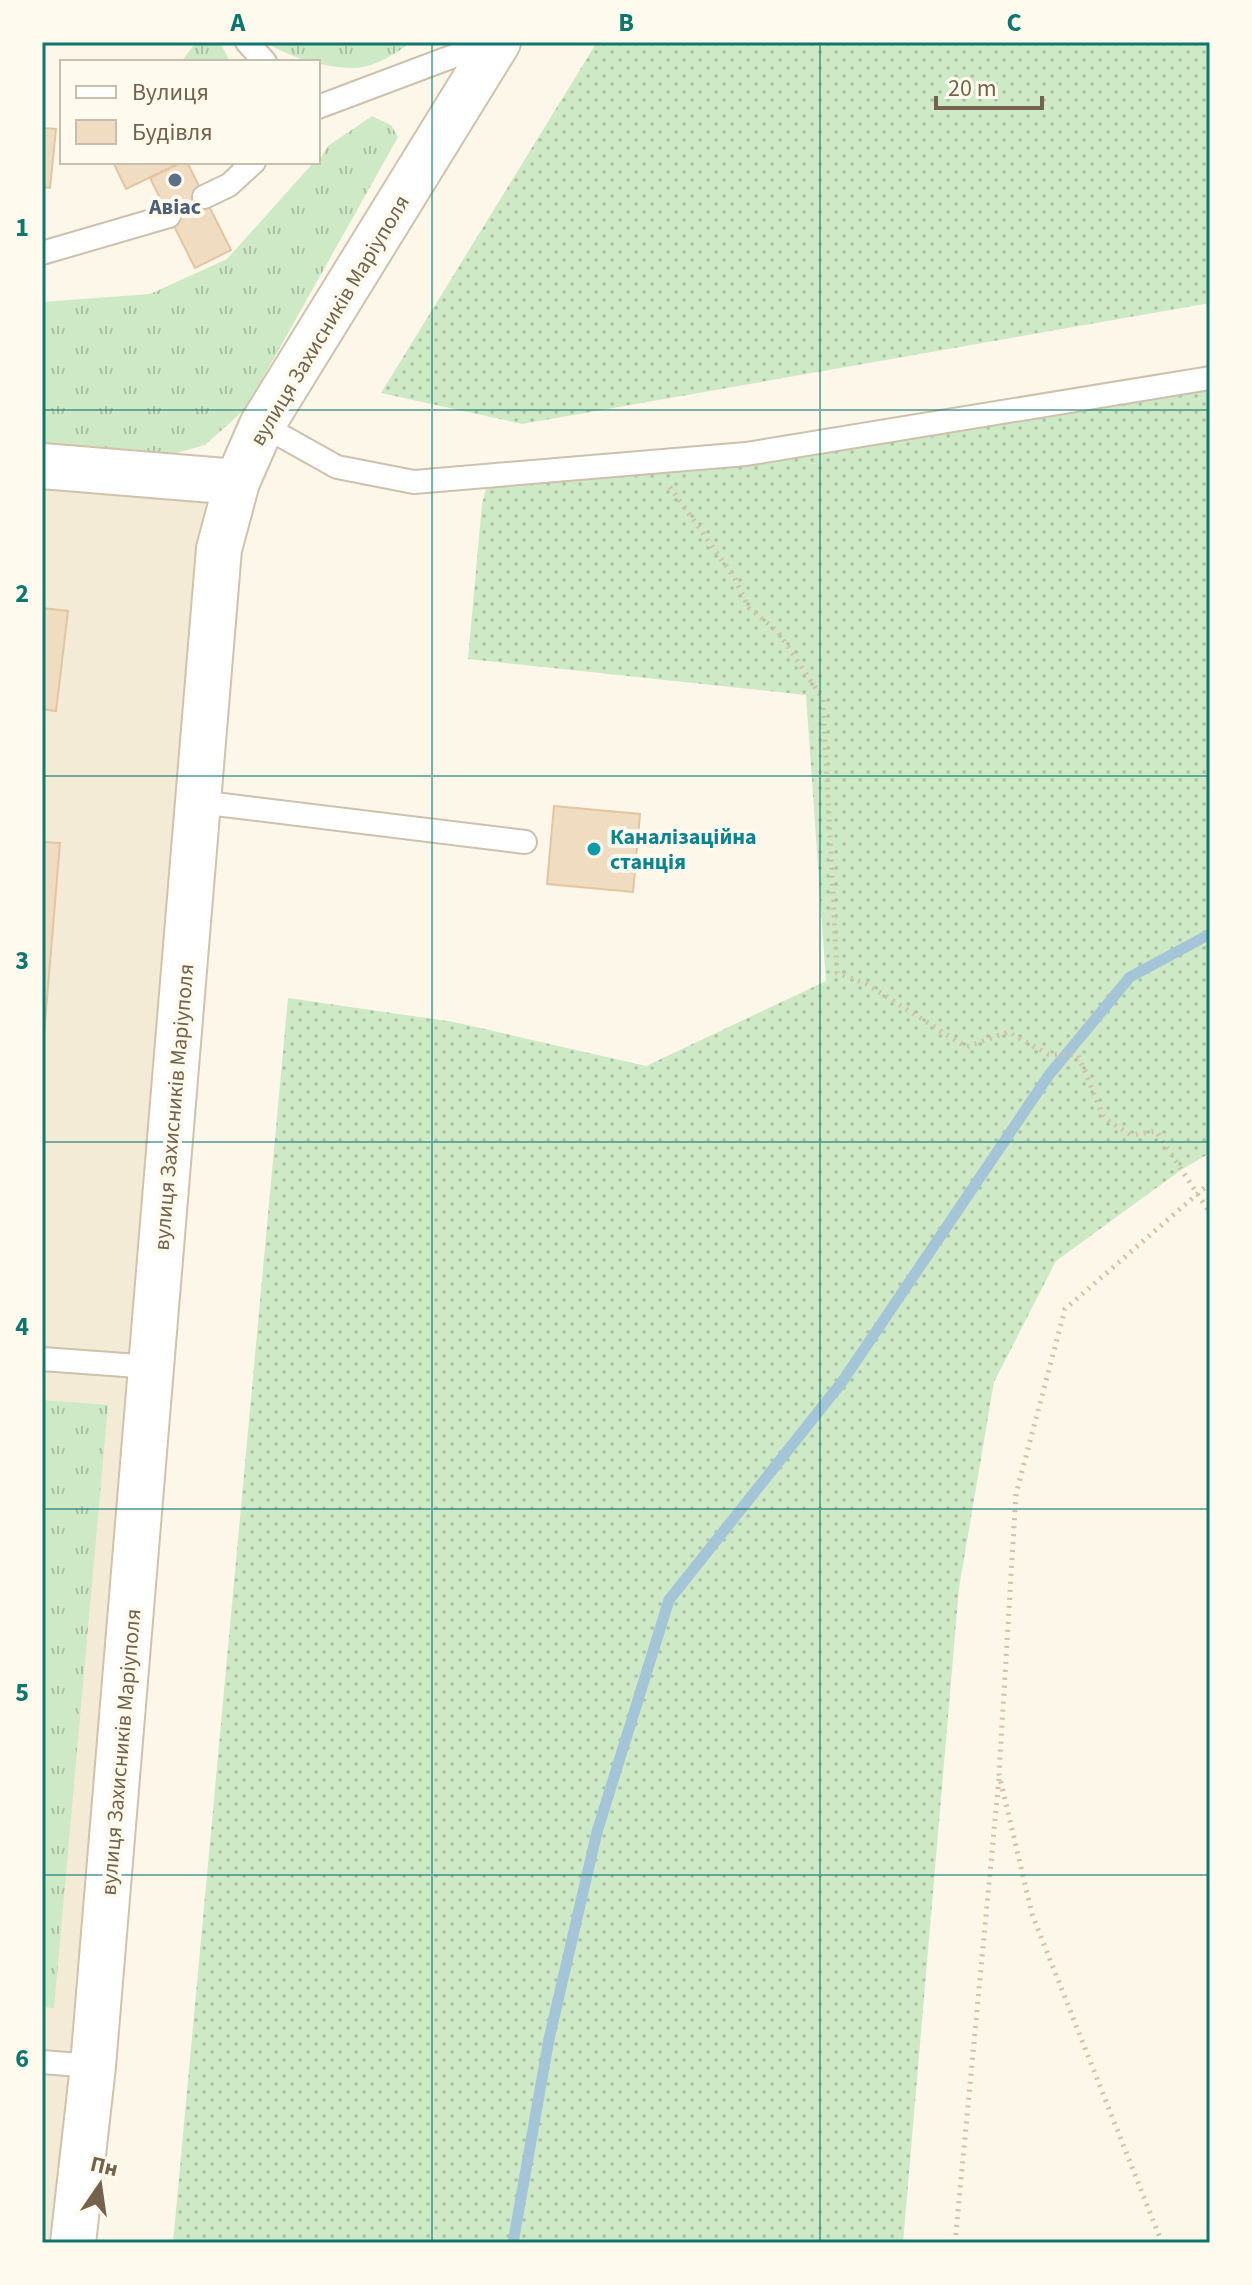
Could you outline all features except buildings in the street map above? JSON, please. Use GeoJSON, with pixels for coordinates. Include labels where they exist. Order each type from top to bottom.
{"type":"FeatureCollection","features":[{"type":"Feature","properties":{"kind":"main road","name":"вулиця Захисників Маріуполя"},"geometry":{"type":"LineString","coordinates":[[73,2243],[93,2066],[219,549],[237,482],[262,425],[495,42]]}},
{"type":"Feature","properties":{"kind":"main road"},"geometry":{"type":"LineString","coordinates":[[42,466],[237,482]]}},
{"type":"Feature","properties":{"kind":"lane"},"geometry":{"type":"LineString","coordinates":[[247,42],[263,60]]}},
{"type":"Feature","properties":{"kind":"lane"},"geometry":{"type":"LineString","coordinates":[[320,106],[495,42]]}},
{"type":"Feature","properties":{"kind":"lane"},"geometry":{"type":"LineString","coordinates":[[204,197],[229,185],[252,164]]}},
{"type":"Feature","properties":{"kind":"lane"},"geometry":{"type":"LineString","coordinates":[[42,253],[169,216]]}},
{"type":"Feature","properties":{"kind":"lane"},"geometry":{"type":"LineString","coordinates":[[262,425],[337,467],[414,482],[746,454],[1210,378]]}},
{"type":"Feature","properties":{"kind":"lane"},"geometry":{"type":"LineString","coordinates":[[199,802],[525,842]]}},
{"type":"Feature","properties":{"kind":"lane"},"geometry":{"type":"LineString","coordinates":[[42,1359],[152,1367]]}},
{"type":"Feature","properties":{"kind":"lane"},"geometry":{"type":"LineString","coordinates":[[42,2062],[93,2066]]}},
{"type":"Feature","properties":{"kind":"path"},"geometry":{"type":"LineString","coordinates":[[650,462],[734,577],[749,608],[778,632],[823,699],[837,973],[865,983],[966,1047],[1008,1032],[1048,1054],[1078,1055],[1104,1118],[1131,1135],[1156,1131],[1210,1213]]}},
{"type":"Feature","properties":{"kind":"path"},"geometry":{"type":"LineString","coordinates":[[955,2243],[999,1774],[1016,1494],[1065,1309],[1210,1183]]}},
{"type":"Feature","properties":{"kind":"path"},"geometry":{"type":"LineString","coordinates":[[999,1774],[1032,1914],[1162,2243]]}},
{"type":"Feature","properties":{"kind":"shaded area"},"geometry":{"type":"Polygon","coordinates":[[[42,470],[235,484],[55,2243],[42,2243],[42,470]]]}},
{"type":"Feature","properties":{"kind":"green space"},"geometry":{"type":"Polygon","coordinates":[[[196,42],[220,42],[229,60],[182,60],[196,42]]]}},
{"type":"Feature","properties":{"kind":"green space"},"geometry":{"type":"Polygon","coordinates":[[[266,42],[411,42],[384,59],[355,68],[320,64],[320,60],[305,60],[266,42]]]}},
{"type":"Feature","properties":{"kind":"green space"},"geometry":{"type":"Polygon","coordinates":[[[597,42],[1210,42],[1210,303],[522,424],[381,393],[597,42]]]}},
{"type":"Feature","properties":{"kind":"green space"},"geometry":{"type":"Polygon","coordinates":[[[372,116],[391,125],[398,137],[246,408],[205,445],[159,458],[42,448],[42,302],[150,294],[227,259],[312,164],[320,164],[328,146],[372,116]]]}},
{"type":"Feature","properties":{"kind":"green space"},"geometry":{"type":"Polygon","coordinates":[[[1210,378],[1210,1153],[1181,1170],[1056,1261],[994,1382],[959,1588],[903,2243],[173,2243],[288,998],[454,1022],[646,1066],[826,981],[806,695],[468,659],[482,504],[489,476],[746,454],[1210,378]]]}},
{"type":"Feature","properties":{"kind":"green space"},"geometry":{"type":"Polygon","coordinates":[[[42,1400],[108,1405],[54,2008],[42,2007],[42,1400]]]}},
{"type":"Feature","properties":{"kind":"waterway"},"geometry":{"type":"LineString","coordinates":[[513,2243],[549,2039],[597,1832],[669,1600],[842,1382],[1049,1075],[1130,977],[1210,934]]}},
{"type":"Feature","properties":{"kind":"place","name":"Авіас"},"geometry":{"type":"Point","coordinates":[175,180]}},
{"type":"Feature","properties":{"kind":"place","name":"Каналізаційна станція"},"geometry":{"type":"Point","coordinates":[594,849]}}]}
